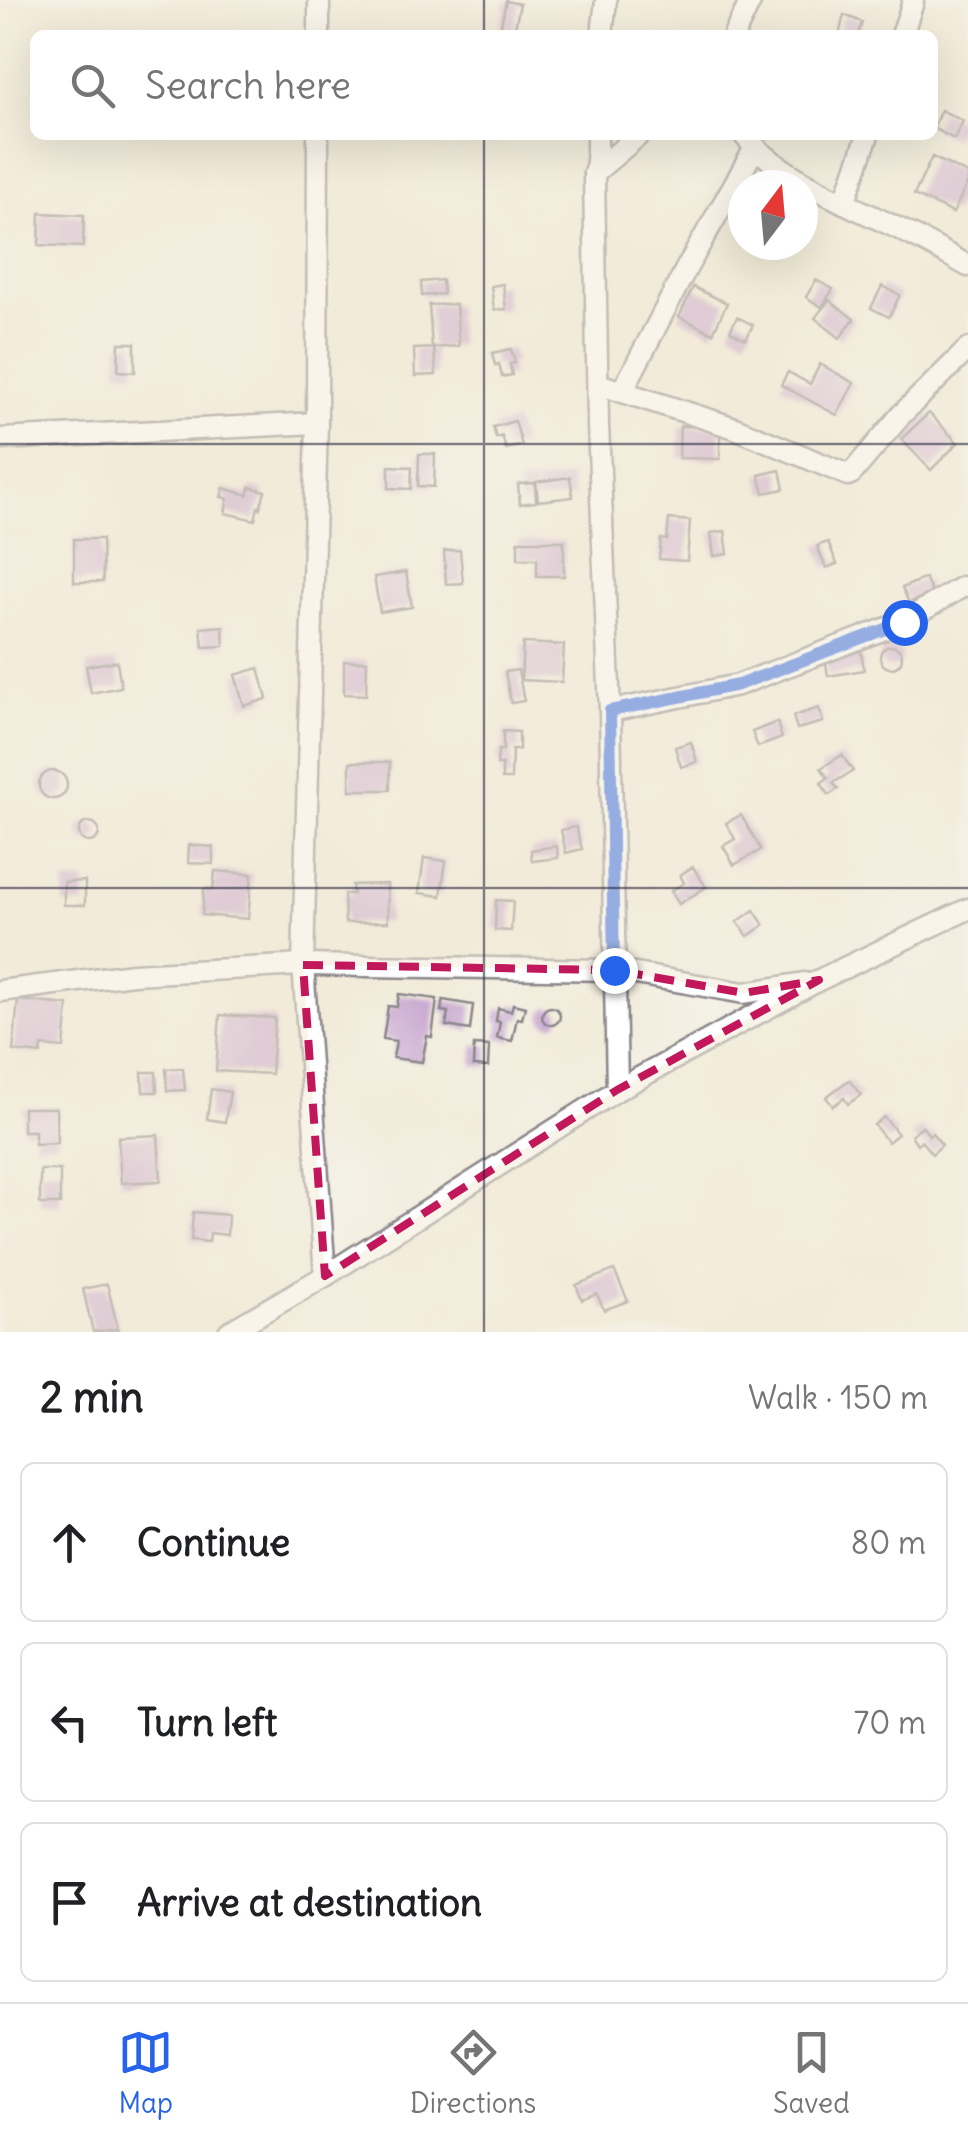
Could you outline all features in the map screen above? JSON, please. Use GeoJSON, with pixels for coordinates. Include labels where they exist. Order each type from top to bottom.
{"type":"FeatureCollection","features":[{"type":"Feature","properties":{"kind":"street"},"geometry":{"type":"LineString","coordinates":[[319,30],[320,0]]}},
{"type":"Feature","properties":{"kind":"street"},"geometry":{"type":"LineString","coordinates":[[603,30],[606,0]]}},
{"type":"Feature","properties":{"kind":"street"},"geometry":{"type":"LineString","coordinates":[[736,30],[751,0]]}},
{"type":"Feature","properties":{"kind":"street"},"geometry":{"type":"LineString","coordinates":[[904,30],[914,2]]}},
{"type":"Feature","properties":{"kind":"street"},"geometry":{"type":"LineString","coordinates":[[318,140],[316,422],[303,966],[324,1276]]}},
{"type":"Feature","properties":{"kind":"street"},"geometry":{"type":"LineString","coordinates":[[597,140],[598,384],[610,711],[617,1090]]}},
{"type":"Feature","properties":{"kind":"street"},"geometry":{"type":"LineString","coordinates":[[594,173],[632,140]]}},
{"type":"Feature","properties":{"kind":"street"},"geometry":{"type":"LineString","coordinates":[[844,203],[866,140]]}},
{"type":"Feature","properties":{"kind":"street"},"geometry":{"type":"LineString","coordinates":[[622,392],[749,142],[786,170],[844,203],[968,266]]}},
{"type":"Feature","properties":{"kind":"street"},"geometry":{"type":"LineString","coordinates":[[598,384],[735,428],[848,476],[912,402],[968,348]]}},
{"type":"Feature","properties":{"kind":"street"},"geometry":{"type":"LineString","coordinates":[[0,440],[316,422]]}},
{"type":"Feature","properties":{"kind":"street"},"geometry":{"type":"LineString","coordinates":[[610,711],[738,685],[904,622],[962,586]]}},
{"type":"Feature","properties":{"kind":"street"},"geometry":{"type":"LineString","coordinates":[[229,1332],[617,1090],[819,980],[968,909]]}},
{"type":"Feature","properties":{"kind":"street"},"geometry":{"type":"LineString","coordinates":[[0,991],[133,974],[303,966],[614,970],[744,992],[819,980]]}},
{"type":"Feature","properties":{"kind":"highlighted area"},"geometry":{"type":"Polygon","coordinates":[[[303,965],[613,970],[744,993],[819,980],[617,1090],[325,1276],[303,965]]]}},
{"type":"Feature","properties":{"kind":"building"},"geometry":{"type":"Polygon","coordinates":[[[506,1],[520,4],[514,30],[500,29],[506,1]]]}},
{"type":"Feature","properties":{"kind":"building"},"geometry":{"type":"Polygon","coordinates":[[[844,15],[862,22],[860,30],[840,30],[844,15]]]}},
{"type":"Feature","properties":{"kind":"building"},"geometry":{"type":"Polygon","coordinates":[[[941,110],[963,121],[954,139],[938,131],[941,110]]]}},
{"type":"Feature","properties":{"kind":"building"},"geometry":{"type":"Polygon","coordinates":[[[932,157],[968,174],[953,213],[914,195],[932,157]]]}},
{"type":"Feature","properties":{"kind":"building"},"geometry":{"type":"Polygon","coordinates":[[[40,213],[84,215],[83,247],[39,245],[40,213]]]}},
{"type":"Feature","properties":{"kind":"building"},"geometry":{"type":"Polygon","coordinates":[[[442,280],[443,294],[422,296],[421,282],[442,280]]]}},
{"type":"Feature","properties":{"kind":"building"},"geometry":{"type":"Polygon","coordinates":[[[816,280],[833,289],[822,307],[806,297],[816,280]]]}},
{"type":"Feature","properties":{"kind":"building"},"geometry":{"type":"Polygon","coordinates":[[[503,284],[506,309],[494,310],[491,286],[503,284]]]}},
{"type":"Feature","properties":{"kind":"building"},"geometry":{"type":"Polygon","coordinates":[[[882,286],[900,295],[889,317],[871,308],[882,286]]]}},
{"type":"Feature","properties":{"kind":"building"},"geometry":{"type":"Polygon","coordinates":[[[693,287],[727,303],[713,333],[679,317],[693,287]]]}},
{"type":"Feature","properties":{"kind":"building"},"geometry":{"type":"Polygon","coordinates":[[[829,300],[854,319],[840,338],[815,318],[829,300]]]}},
{"type":"Feature","properties":{"kind":"building"},"geometry":{"type":"Polygon","coordinates":[[[456,304],[459,346],[432,348],[429,305],[456,304]]]}},
{"type":"Feature","properties":{"kind":"building"},"geometry":{"type":"Polygon","coordinates":[[[737,317],[753,325],[746,339],[730,331],[737,317]]]}},
{"type":"Feature","properties":{"kind":"building"},"geometry":{"type":"Polygon","coordinates":[[[119,343],[135,343],[135,372],[118,371],[119,343]]]}},
{"type":"Feature","properties":{"kind":"building"},"geometry":{"type":"Polygon","coordinates":[[[434,348],[436,375],[415,376],[414,349],[434,348]]]}},
{"type":"Feature","properties":{"kind":"building"},"geometry":{"type":"Polygon","coordinates":[[[511,349],[515,363],[510,364],[512,375],[502,377],[492,353],[511,349]]]}},
{"type":"Feature","properties":{"kind":"building"},"geometry":{"type":"Polygon","coordinates":[[[820,364],[854,383],[837,415],[781,385],[788,372],[810,384],[820,364]]]}},
{"type":"Feature","properties":{"kind":"building"},"geometry":{"type":"Polygon","coordinates":[[[929,413],[958,443],[931,470],[901,439],[929,413]]]}},
{"type":"Feature","properties":{"kind":"building"},"geometry":{"type":"Polygon","coordinates":[[[515,421],[522,445],[506,449],[502,436],[496,438],[493,427],[515,421]]]}},
{"type":"Feature","properties":{"kind":"building"},"geometry":{"type":"Polygon","coordinates":[[[680,426],[720,427],[720,459],[679,458],[680,426]]]}},
{"type":"Feature","properties":{"kind":"building"},"geometry":{"type":"Polygon","coordinates":[[[419,454],[435,454],[434,487],[418,486],[419,454]]]}},
{"type":"Feature","properties":{"kind":"building"},"geometry":{"type":"Polygon","coordinates":[[[389,466],[412,467],[411,489],[389,488],[389,466]]]}},
{"type":"Feature","properties":{"kind":"building"},"geometry":{"type":"Polygon","coordinates":[[[780,470],[784,489],[764,493],[759,475],[780,470]]]}},
{"type":"Feature","properties":{"kind":"building"},"geometry":{"type":"Polygon","coordinates":[[[570,477],[573,497],[538,501],[536,482],[570,477]]]}},
{"type":"Feature","properties":{"kind":"building"},"geometry":{"type":"Polygon","coordinates":[[[535,483],[536,502],[520,504],[518,484],[535,483]]]}},
{"type":"Feature","properties":{"kind":"building"},"geometry":{"type":"Polygon","coordinates":[[[250,487],[265,491],[255,520],[225,513],[228,499],[221,497],[224,488],[248,495],[250,487]]]}},
{"type":"Feature","properties":{"kind":"building"},"geometry":{"type":"Polygon","coordinates":[[[669,519],[690,521],[687,561],[659,559],[661,539],[667,540],[669,519]]]}},
{"type":"Feature","properties":{"kind":"building"},"geometry":{"type":"Polygon","coordinates":[[[725,531],[728,554],[714,556],[711,533],[725,531]]]}},
{"type":"Feature","properties":{"kind":"building"},"geometry":{"type":"Polygon","coordinates":[[[74,539],[102,539],[103,582],[74,582],[74,539]]]}},
{"type":"Feature","properties":{"kind":"building"},"geometry":{"type":"Polygon","coordinates":[[[518,541],[564,541],[564,576],[537,576],[537,559],[518,559],[518,541]]]}},
{"type":"Feature","properties":{"kind":"building"},"geometry":{"type":"Polygon","coordinates":[[[828,542],[837,564],[826,568],[817,546],[828,542]]]}},
{"type":"Feature","properties":{"kind":"building"},"geometry":{"type":"Polygon","coordinates":[[[460,550],[463,583],[446,584],[444,551],[460,550]]]}},
{"type":"Feature","properties":{"kind":"building"},"geometry":{"type":"Polygon","coordinates":[[[406,572],[412,607],[380,612],[374,577],[406,572]]]}},
{"type":"Feature","properties":{"kind":"building"},"geometry":{"type":"Polygon","coordinates":[[[925,578],[932,593],[909,603],[902,588],[925,578]]]}},
{"type":"Feature","properties":{"kind":"building"},"geometry":{"type":"Polygon","coordinates":[[[223,626],[224,646],[203,647],[201,628],[223,626]]]}},
{"type":"Feature","properties":{"kind":"building"},"geometry":{"type":"Polygon","coordinates":[[[523,643],[564,645],[562,682],[521,680],[523,643]]]}},
{"type":"Feature","properties":{"kind":"building"},"geometry":{"type":"Polygon","coordinates":[[[891,646],[899,649],[899,665],[891,668],[883,665],[880,657],[883,649],[891,646]]]}},
{"type":"Feature","properties":{"kind":"building"},"geometry":{"type":"Polygon","coordinates":[[[861,651],[864,670],[828,676],[825,657],[861,651]]]}},
{"type":"Feature","properties":{"kind":"building"},"geometry":{"type":"Polygon","coordinates":[[[117,661],[121,687],[91,693],[86,666],[117,661]]]}},
{"type":"Feature","properties":{"kind":"building"},"geometry":{"type":"Polygon","coordinates":[[[344,661],[367,661],[366,695],[344,694],[344,661]]]}},
{"type":"Feature","properties":{"kind":"building"},"geometry":{"type":"Polygon","coordinates":[[[259,668],[267,699],[244,706],[235,675],[259,668]]]}},
{"type":"Feature","properties":{"kind":"building"},"geometry":{"type":"Polygon","coordinates":[[[518,670],[524,701],[511,703],[505,672],[518,670]]]}},
{"type":"Feature","properties":{"kind":"building"},"geometry":{"type":"Polygon","coordinates":[[[819,708],[823,722],[797,729],[793,716],[819,708]]]}},
{"type":"Feature","properties":{"kind":"building"},"geometry":{"type":"Polygon","coordinates":[[[777,722],[782,738],[758,747],[752,732],[777,722]]]}},
{"type":"Feature","properties":{"kind":"building"},"geometry":{"type":"Polygon","coordinates":[[[503,731],[519,732],[519,750],[512,750],[511,779],[502,779],[502,765],[497,765],[498,750],[503,750],[503,731]]]}},
{"type":"Feature","properties":{"kind":"building"},"geometry":{"type":"Polygon","coordinates":[[[691,742],[697,762],[681,767],[675,747],[691,742]]]}},
{"type":"Feature","properties":{"kind":"building"},"geometry":{"type":"Polygon","coordinates":[[[842,755],[853,771],[833,783],[838,789],[829,795],[821,783],[828,778],[821,768],[842,755]]]}},
{"type":"Feature","properties":{"kind":"building"},"geometry":{"type":"Polygon","coordinates":[[[350,762],[390,762],[390,790],[350,790],[350,762]]]}},
{"type":"Feature","properties":{"kind":"building"},"geometry":{"type":"Polygon","coordinates":[[[53,771],[63,775],[67,785],[63,795],[53,799],[43,795],[39,785],[43,775],[53,771]]]}},
{"type":"Feature","properties":{"kind":"building"},"geometry":{"type":"Polygon","coordinates":[[[741,815],[761,850],[734,865],[723,846],[735,839],[726,823],[741,815]]]}},
{"type":"Feature","properties":{"kind":"building"},"geometry":{"type":"Polygon","coordinates":[[[89,822],[99,832],[89,842],[79,832],[89,822]]]}},
{"type":"Feature","properties":{"kind":"building"},"geometry":{"type":"Polygon","coordinates":[[[576,827],[582,849],[566,853],[561,830],[576,827]]]}},
{"type":"Feature","properties":{"kind":"building"},"geometry":{"type":"Polygon","coordinates":[[[189,845],[213,847],[213,864],[188,863],[189,845]]]}},
{"type":"Feature","properties":{"kind":"building"},"geometry":{"type":"Polygon","coordinates":[[[557,846],[558,858],[532,861],[531,850],[557,846]]]}},
{"type":"Feature","properties":{"kind":"building"},"geometry":{"type":"Polygon","coordinates":[[[424,858],[446,861],[441,896],[419,893],[424,858]]]}},
{"type":"Feature","properties":{"kind":"building"},"geometry":{"type":"Polygon","coordinates":[[[693,867],[706,887],[679,904],[671,891],[684,883],[680,875],[693,867]]]}},
{"type":"Feature","properties":{"kind":"building"},"geometry":{"type":"Polygon","coordinates":[[[215,871],[252,874],[248,919],[202,915],[204,889],[213,890],[215,871]]]}},
{"type":"Feature","properties":{"kind":"building"},"geometry":{"type":"Polygon","coordinates":[[[85,881],[85,905],[64,905],[64,882],[85,881]]]}},
{"type":"Feature","properties":{"kind":"building"},"geometry":{"type":"Polygon","coordinates":[[[387,884],[388,922],[345,923],[344,894],[353,894],[352,885],[387,884]]]}},
{"type":"Feature","properties":{"kind":"building"},"geometry":{"type":"Polygon","coordinates":[[[496,900],[513,901],[511,931],[495,930],[496,900]]]}},
{"type":"Feature","properties":{"kind":"building"},"geometry":{"type":"Polygon","coordinates":[[[754,910],[764,925],[748,936],[737,922],[754,910]]]}},
{"type":"Feature","properties":{"kind":"building"},"geometry":{"type":"Polygon","coordinates":[[[399,994],[437,999],[432,1037],[427,1036],[422,1062],[393,1058],[396,1041],[383,1039],[388,1006],[397,1007],[399,994]]]}},
{"type":"Feature","properties":{"kind":"building"},"geometry":{"type":"Polygon","coordinates":[[[18,1000],[68,1005],[64,1048],[42,1046],[41,1054],[13,1051],[18,1000]]]}},
{"type":"Feature","properties":{"kind":"building"},"geometry":{"type":"Polygon","coordinates":[[[443,1000],[473,1005],[470,1030],[446,1026],[448,1012],[441,1011],[443,1000]]]}},
{"type":"Feature","properties":{"kind":"building"},"geometry":{"type":"Polygon","coordinates":[[[513,1004],[525,1007],[522,1019],[517,1018],[512,1041],[497,1038],[498,1008],[511,1011],[513,1004]]]}},
{"type":"Feature","properties":{"kind":"building"},"geometry":{"type":"Polygon","coordinates":[[[551,1007],[558,1009],[558,1023],[551,1025],[544,1023],[542,1016],[544,1009],[551,1007]]]}},
{"type":"Feature","properties":{"kind":"building"},"geometry":{"type":"Polygon","coordinates":[[[220,1015],[275,1018],[271,1074],[216,1071],[220,1015]]]}},
{"type":"Feature","properties":{"kind":"building"},"geometry":{"type":"Polygon","coordinates":[[[474,1045],[489,1046],[488,1067],[473,1066],[474,1045]]]}},
{"type":"Feature","properties":{"kind":"building"},"geometry":{"type":"Polygon","coordinates":[[[183,1068],[185,1090],[167,1091],[166,1069],[183,1068]]]}},
{"type":"Feature","properties":{"kind":"building"},"geometry":{"type":"Polygon","coordinates":[[[142,1072],[156,1072],[157,1092],[143,1092],[142,1072]]]}},
{"type":"Feature","properties":{"kind":"building"},"geometry":{"type":"Polygon","coordinates":[[[849,1080],[861,1095],[848,1104],[844,1098],[833,1106],[826,1097],[849,1080]]]}},
{"type":"Feature","properties":{"kind":"building"},"geometry":{"type":"Polygon","coordinates":[[[211,1089],[230,1092],[225,1122],[207,1119],[211,1089]]]}},
{"type":"Feature","properties":{"kind":"building"},"geometry":{"type":"Polygon","coordinates":[[[23,1108],[56,1108],[57,1143],[35,1144],[35,1131],[23,1131],[23,1108]]]}},
{"type":"Feature","properties":{"kind":"building"},"geometry":{"type":"Polygon","coordinates":[[[884,1117],[898,1134],[888,1142],[874,1125],[884,1117]]]}},
{"type":"Feature","properties":{"kind":"building"},"geometry":{"type":"Polygon","coordinates":[[[922,1126],[942,1145],[932,1154],[911,1135],[922,1126]]]}},
{"type":"Feature","properties":{"kind":"building"},"geometry":{"type":"Polygon","coordinates":[[[158,1135],[161,1181],[121,1183],[118,1137],[158,1135]]]}},
{"type":"Feature","properties":{"kind":"building"},"geometry":{"type":"Polygon","coordinates":[[[40,1170],[60,1170],[60,1204],[40,1204],[40,1170]]]}},
{"type":"Feature","properties":{"kind":"building"},"geometry":{"type":"Polygon","coordinates":[[[193,1212],[228,1215],[227,1235],[210,1233],[209,1242],[191,1240],[193,1212]]]}},
{"type":"Feature","properties":{"kind":"building"},"geometry":{"type":"Polygon","coordinates":[[[614,1270],[628,1301],[604,1310],[597,1294],[582,1300],[576,1285],[614,1270]]]}},
{"type":"Feature","properties":{"kind":"building"},"geometry":{"type":"Polygon","coordinates":[[[107,1284],[118,1329],[93,1332],[83,1289],[107,1284]]]}},
{"type":"Feature","properties":{"kind":"route"},"geometry":{"type":"LineString","coordinates":[[614,970],[610,711],[738,685],[904,622]]}}]}
